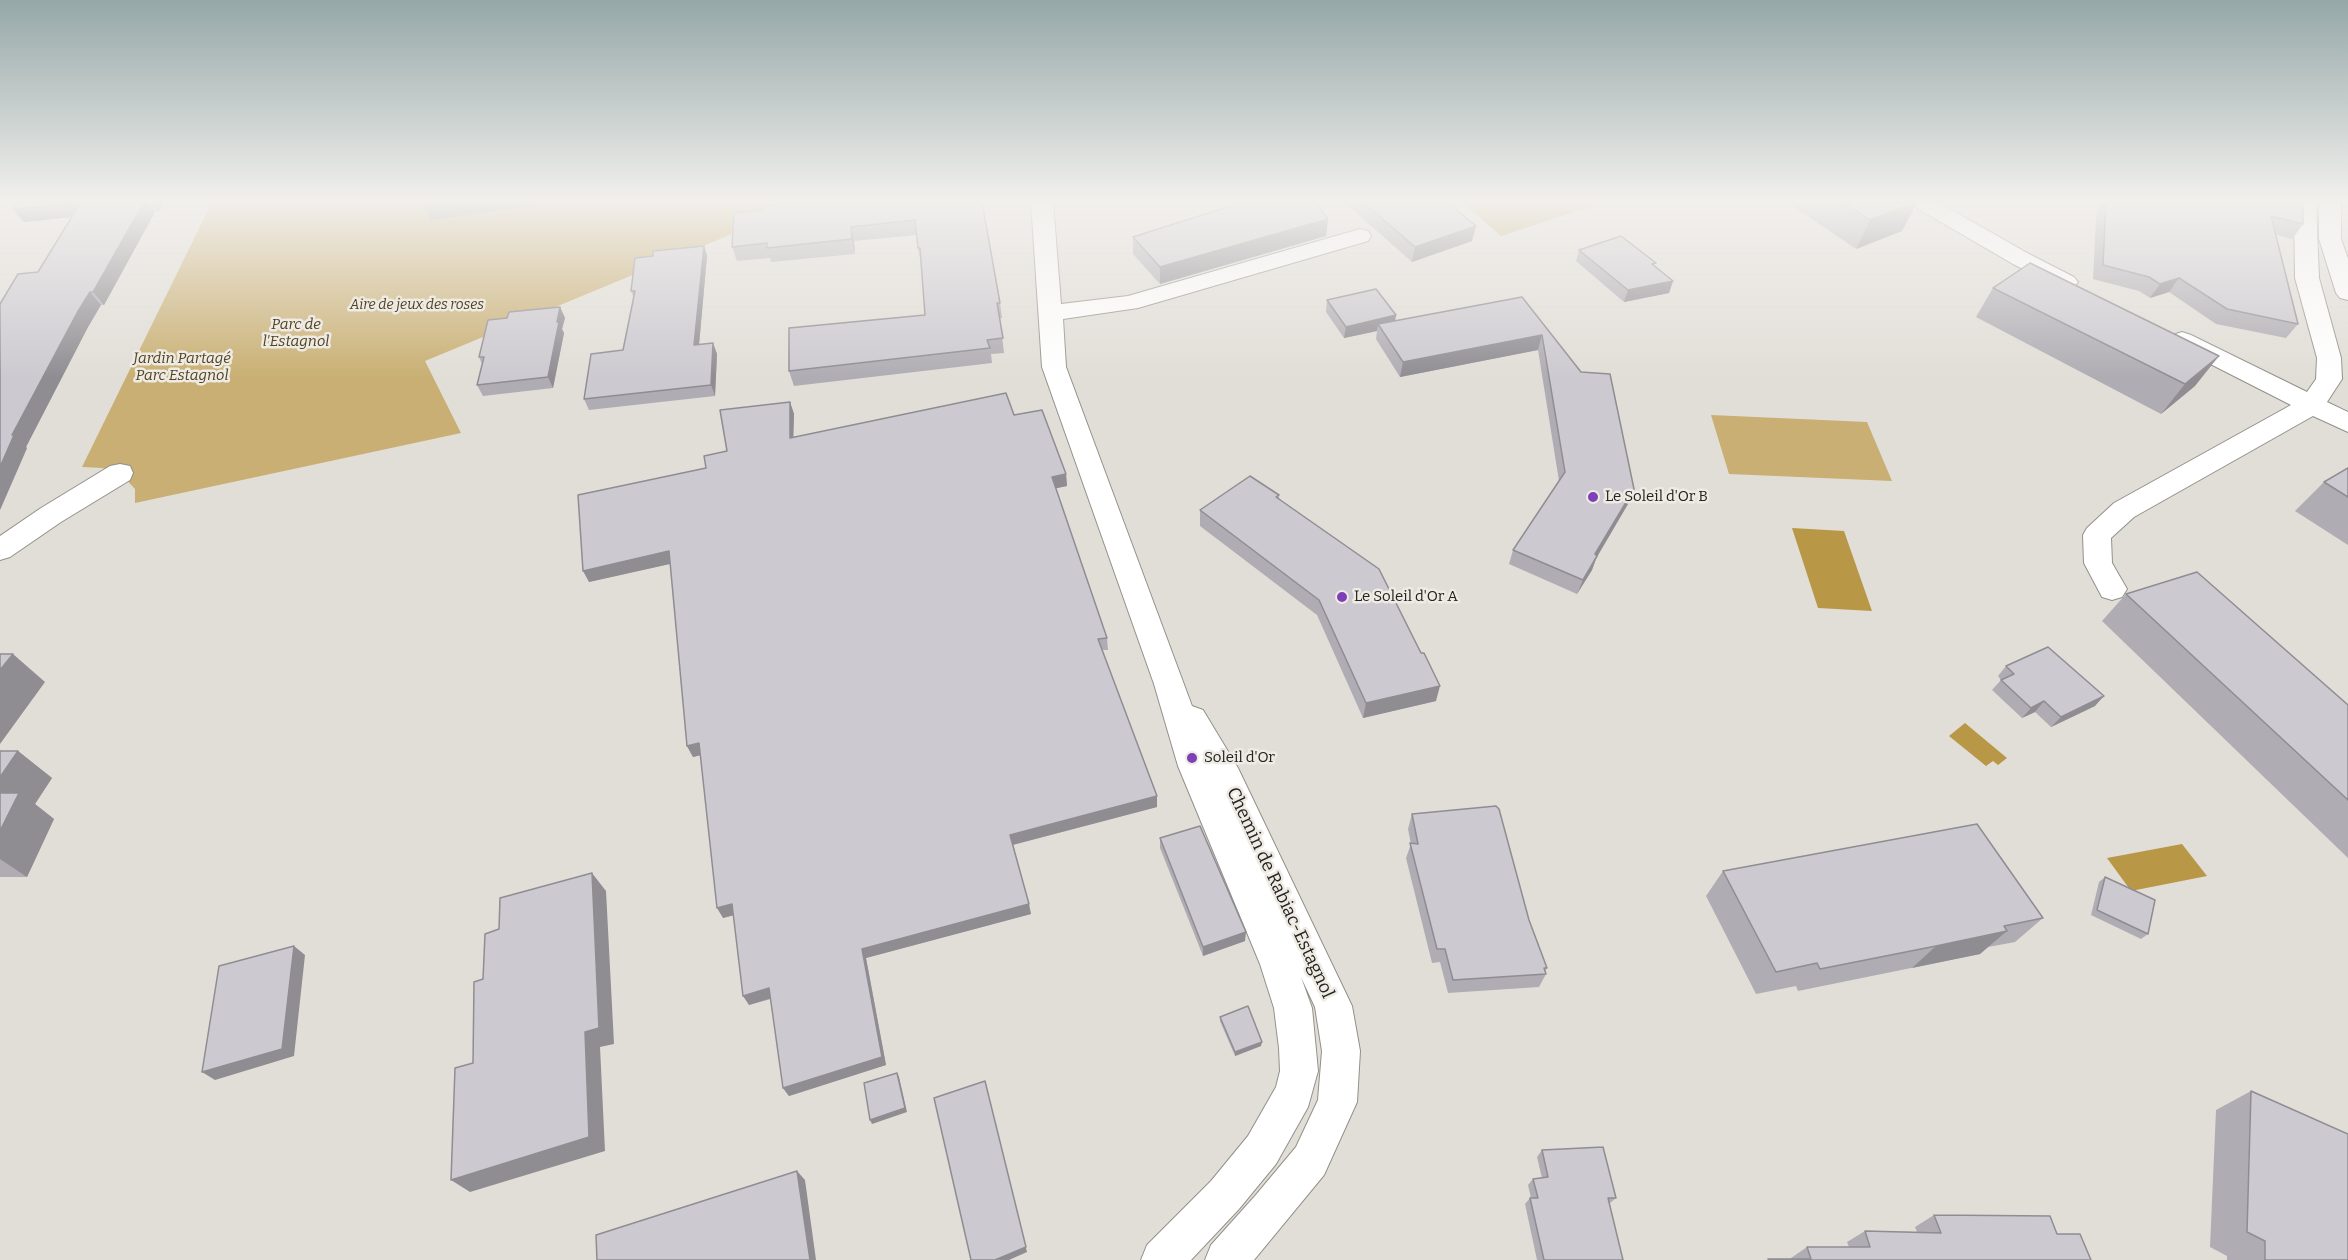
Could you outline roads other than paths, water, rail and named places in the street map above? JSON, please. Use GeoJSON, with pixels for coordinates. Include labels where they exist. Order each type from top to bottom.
{"type":"FeatureCollection","features":[{"type":"Feature","properties":{"kind":"street","name":"Chemin de Rabiac-Estagnol"},"geometry":{"type":"LineString","coordinates":[[1045,261],[1054,367],[1170,684],[1194,766],[1278,964],[1293,1008],[1299,1071],[1294,1093],[1262,1150],[1224,1195],[1162,1260]]}},
{"type":"Feature","properties":{"kind":"street"},"geometry":{"type":"LineString","coordinates":[[1048,312],[1130,303],[1275,261]]}},
{"type":"Feature","properties":{"kind":"street"},"geometry":{"type":"LineString","coordinates":[[2025,261],[2084,291]]}},
{"type":"Feature","properties":{"kind":"street"},"geometry":{"type":"LineString","coordinates":[[2112,589],[2098,563],[2097,535],[2124,510],[2281,420],[2312,405],[2329,379],[2329,358],[2307,278],[2307,261]]}},
{"type":"Feature","properties":{"kind":"street"},"geometry":{"type":"LineString","coordinates":[[2337,261],[2348,294]]}},
{"type":"Feature","properties":{"kind":"street"},"geometry":{"type":"LineString","coordinates":[[2159,328],[2348,423]]}},
{"type":"Feature","properties":{"kind":"street"},"geometry":{"type":"LineString","coordinates":[[0,550],[51,515],[120,473]]}},
{"type":"Feature","properties":{"kind":"street","name":"Chemin de Rabiac-Estagnol"},"geometry":{"type":"LineString","coordinates":[[1170,684],[1226,778],[1333,1006],[1341,1051],[1337,1101],[1310,1161],[1270,1211],[1226,1260]]}},
{"type":"Feature","properties":{"kind":"place","name":"Le Soleil d'Or B"},"geometry":{"type":"Point","coordinates":[1593,497]}},
{"type":"Feature","properties":{"kind":"place","name":"Le Soleil d'Or A"},"geometry":{"type":"Point","coordinates":[1342,597]}},
{"type":"Feature","properties":{"kind":"place","name":"Soleil d'Or"},"geometry":{"type":"Point","coordinates":[1192,758]}},
{"type":"Feature","properties":{"kind":"park label","name":"Aire de jeux des roses"},"geometry":{"type":"Point","coordinates":[417,305]}},
{"type":"Feature","properties":{"kind":"park label","name":"Parc de l'Estagnol"},"geometry":{"type":"Point","coordinates":[296,334]}},
{"type":"Feature","properties":{"kind":"park label","name":"Jardin Partagé Parc Estagnol"},"geometry":{"type":"Point","coordinates":[182,368]}}]}
